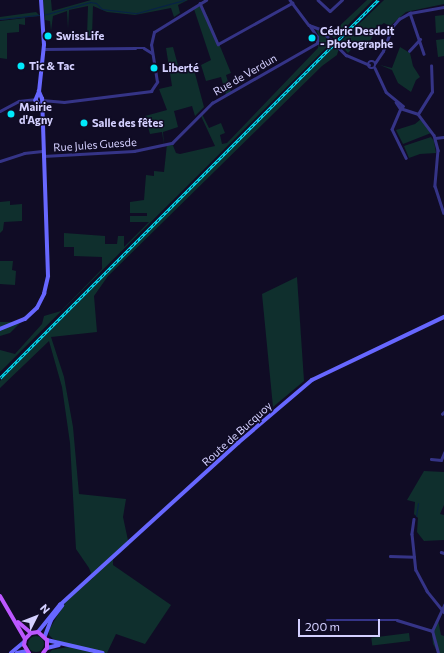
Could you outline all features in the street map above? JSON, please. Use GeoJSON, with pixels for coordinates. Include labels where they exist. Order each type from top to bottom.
{"type":"FeatureCollection","features":[{"type":"Feature","properties":{"kind":"main road"},"geometry":{"type":"LineString","coordinates":[[0,329],[25,319],[37,308],[44,294],[49,254],[42,156],[41,107],[39,100],[44,49],[40,0]]}},
{"type":"Feature","properties":{"kind":"main road","name":"Route de Bucquoy"},"geometry":{"type":"LineString","coordinates":[[66,601],[238,443],[312,380],[444,317]]}},
{"type":"Feature","properties":{"kind":"main road"},"geometry":{"type":"LineString","coordinates":[[0,596],[25,641],[28,652],[17,653]]}},
{"type":"Feature","properties":{"kind":"main road"},"geometry":{"type":"LineString","coordinates":[[11,653],[25,641],[31,633],[38,632],[66,601]]}},
{"type":"Feature","properties":{"kind":"main road"},"geometry":{"type":"LineString","coordinates":[[61,645],[45,652],[46,638],[51,620],[66,601]]}},
{"type":"Feature","properties":{"kind":"main road"},"geometry":{"type":"LineString","coordinates":[[12,616],[31,633]]}},
{"type":"Feature","properties":{"kind":"main road"},"geometry":{"type":"LineString","coordinates":[[38,632],[46,638],[61,645],[103,653]]}},
{"type":"Feature","properties":{"kind":"street"},"geometry":{"type":"LineString","coordinates":[[144,48],[151,42],[159,26],[206,0]]}},
{"type":"Feature","properties":{"kind":"street"},"geometry":{"type":"LineString","coordinates":[[318,0],[330,11],[342,0]]}},
{"type":"Feature","properties":{"kind":"street"},"geometry":{"type":"LineString","coordinates":[[200,3],[218,44],[291,1],[309,25],[318,27],[345,54],[369,65],[371,69],[375,68]]}},
{"type":"Feature","properties":{"kind":"street"},"geometry":{"type":"LineString","coordinates":[[444,7],[409,13],[392,27],[383,50],[375,63],[375,68],[385,90],[401,107],[418,114],[436,138],[435,191],[444,213]]}},
{"type":"Feature","properties":{"kind":"street"},"geometry":{"type":"LineString","coordinates":[[409,13],[420,39],[424,54]]}},
{"type":"Feature","properties":{"kind":"street","name":"Rue de Verdun"},"geometry":{"type":"LineString","coordinates":[[172,143],[212,103],[317,42],[317,36],[309,25]]}},
{"type":"Feature","properties":{"kind":"street"},"geometry":{"type":"LineString","coordinates":[[409,52],[420,39]]}},
{"type":"Feature","properties":{"kind":"street"},"geometry":{"type":"LineString","coordinates":[[0,111],[19,101],[39,100],[64,102],[151,91],[157,82],[151,42]]}},
{"type":"Feature","properties":{"kind":"street"},"geometry":{"type":"LineString","coordinates":[[44,49],[144,48],[152,54]]}},
{"type":"Feature","properties":{"kind":"street"},"geometry":{"type":"LineString","coordinates":[[369,65],[371,62],[375,63]]}},
{"type":"Feature","properties":{"kind":"street"},"geometry":{"type":"LineString","coordinates":[[418,114],[432,92],[431,66]]}},
{"type":"Feature","properties":{"kind":"street"},"geometry":{"type":"LineString","coordinates":[[401,107],[392,129],[406,158]]}},
{"type":"Feature","properties":{"kind":"street"},"geometry":{"type":"LineString","coordinates":[[436,138],[444,137]]}},
{"type":"Feature","properties":{"kind":"street","name":"Rue Jules Guesde"},"geometry":{"type":"LineString","coordinates":[[42,156],[134,151],[172,143]]}},
{"type":"Feature","properties":{"kind":"street"},"geometry":{"type":"LineString","coordinates":[[0,161],[24,153],[42,151]]}},
{"type":"Feature","properties":{"kind":"street"},"geometry":{"type":"LineString","coordinates":[[431,459],[441,460],[444,453]]}},
{"type":"Feature","properties":{"kind":"street"},"geometry":{"type":"LineString","coordinates":[[414,519],[412,534],[414,557],[422,582],[443,611]]}},
{"type":"Feature","properties":{"kind":"street"},"geometry":{"type":"LineString","coordinates":[[390,556],[414,557]]}},
{"type":"Feature","properties":{"kind":"street"},"geometry":{"type":"LineString","coordinates":[[438,653],[432,631],[443,611],[444,605]]}},
{"type":"Feature","properties":{"kind":"street"},"geometry":{"type":"LineString","coordinates":[[327,620],[397,620],[432,631]]}},
{"type":"Feature","properties":{"kind":"green space"},"geometry":{"type":"Polygon","coordinates":[[[43,0],[51,0],[52,11],[91,0],[188,0],[178,5],[180,13],[174,17],[171,8],[135,15],[107,12],[93,6],[92,36],[87,36],[88,6],[69,10],[68,29],[67,11],[53,16],[51,31],[50,21],[45,20],[43,0]]]}},
{"type":"Feature","properties":{"kind":"green space"},"geometry":{"type":"Polygon","coordinates":[[[367,0],[373,0],[334,39],[331,34],[367,0]]]}},
{"type":"Feature","properties":{"kind":"green space"},"geometry":{"type":"Polygon","coordinates":[[[384,0],[444,0],[444,4],[406,12],[390,26],[384,23],[378,27],[367,46],[358,42],[348,53],[339,43],[384,0]]]}},
{"type":"Feature","properties":{"kind":"green space"},"geometry":{"type":"Polygon","coordinates":[[[201,5],[208,17],[231,73],[226,75],[231,92],[226,95],[221,77],[206,81],[201,65],[211,60],[194,9],[201,5]]]}},
{"type":"Feature","properties":{"kind":"green space"},"geometry":{"type":"Polygon","coordinates":[[[36,12],[40,16],[0,20],[0,17],[36,12]]]}},
{"type":"Feature","properties":{"kind":"green space"},"geometry":{"type":"Polygon","coordinates":[[[444,15],[444,32],[436,33],[435,16],[444,15]]]}},
{"type":"Feature","properties":{"kind":"green space"},"geometry":{"type":"Polygon","coordinates":[[[25,18],[25,25],[19,24],[19,32],[7,33],[7,59],[0,58],[0,21],[25,18]]]}},
{"type":"Feature","properties":{"kind":"green space"},"geometry":{"type":"Polygon","coordinates":[[[316,29],[332,42],[0,372],[0,350],[15,354],[42,324],[44,316],[61,311],[102,269],[102,257],[74,256],[74,247],[64,247],[64,233],[105,236],[105,244],[117,244],[118,236],[124,236],[124,247],[149,222],[130,222],[130,216],[147,216],[147,213],[130,213],[130,202],[144,200],[146,175],[154,176],[154,171],[164,172],[167,144],[172,143],[176,153],[180,154],[215,146],[201,116],[202,114],[209,128],[221,123],[225,133],[220,135],[222,144],[227,143],[318,48],[319,37],[316,29]]]}},
{"type":"Feature","properties":{"kind":"green space"},"geometry":{"type":"Polygon","coordinates":[[[444,39],[444,56],[438,57],[436,40],[444,39]]]}},
{"type":"Feature","properties":{"kind":"green space"},"geometry":{"type":"Polygon","coordinates":[[[336,45],[339,48],[337,55],[322,66],[108,276],[94,296],[97,332],[51,337],[64,377],[73,427],[79,494],[126,499],[123,517],[129,545],[113,559],[113,565],[171,605],[145,644],[116,634],[107,653],[49,653],[52,650],[73,646],[53,639],[49,635],[49,630],[66,601],[93,578],[89,568],[76,549],[70,443],[62,387],[49,341],[0,388],[0,381],[336,45]]]}},
{"type":"Feature","properties":{"kind":"green space"},"geometry":{"type":"Polygon","coordinates":[[[173,47],[179,69],[193,66],[204,107],[195,116],[192,106],[174,111],[178,127],[163,132],[164,145],[162,132],[150,134],[145,116],[167,110],[159,89],[172,86],[166,48],[173,47]]]}},
{"type":"Feature","properties":{"kind":"green space"},"geometry":{"type":"Polygon","coordinates":[[[400,47],[410,53],[413,66],[420,77],[416,80],[411,92],[398,83],[392,70],[380,65],[392,68],[400,47]]]}},
{"type":"Feature","properties":{"kind":"green space"},"geometry":{"type":"Polygon","coordinates":[[[421,119],[431,133],[403,144],[396,130],[415,124],[421,119]]]}},
{"type":"Feature","properties":{"kind":"green space"},"geometry":{"type":"Polygon","coordinates":[[[431,137],[434,141],[436,153],[420,154],[409,158],[404,146],[431,137]]]}},
{"type":"Feature","properties":{"kind":"green space"},"geometry":{"type":"Polygon","coordinates":[[[10,201],[10,205],[22,204],[22,221],[4,222],[3,230],[0,233],[0,202],[10,201]]]}},
{"type":"Feature","properties":{"kind":"green space"},"geometry":{"type":"Polygon","coordinates":[[[0,261],[13,261],[12,270],[16,271],[15,285],[0,284],[0,261]]]}},
{"type":"Feature","properties":{"kind":"green space"},"geometry":{"type":"Polygon","coordinates":[[[297,277],[304,381],[273,407],[262,294],[297,277]]]}},
{"type":"Feature","properties":{"kind":"green space"},"geometry":{"type":"Polygon","coordinates":[[[0,322],[21,322],[10,333],[0,336],[0,322]]]}},
{"type":"Feature","properties":{"kind":"green space"},"geometry":{"type":"Polygon","coordinates":[[[424,471],[444,472],[444,505],[440,514],[444,515],[444,540],[424,541],[417,532],[418,518],[414,514],[415,502],[407,500],[424,471]]]}},
{"type":"Feature","properties":{"kind":"green space"},"geometry":{"type":"Polygon","coordinates":[[[436,620],[438,620],[441,635],[444,636],[444,653],[438,653],[433,644],[432,635],[436,620]]]}},
{"type":"Feature","properties":{"kind":"green space"},"geometry":{"type":"Polygon","coordinates":[[[409,633],[410,641],[372,646],[371,638],[409,633]]]}},
{"type":"Feature","properties":{"kind":"green space"},"geometry":{"type":"Polygon","coordinates":[[[33,636],[39,636],[44,641],[42,650],[39,652],[33,652],[28,647],[28,641],[33,636]]]}},
{"type":"Feature","properties":{"kind":"waterway"},"geometry":{"type":"LineString","coordinates":[[0,19],[47,14],[90,2],[96,3],[102,9],[137,13],[184,0]]}},
{"type":"Feature","properties":{"kind":"waterway"},"geometry":{"type":"LineString","coordinates":[[416,516],[418,503]]}},
{"type":"Feature","properties":{"kind":"railway"},"geometry":{"type":"LineString","coordinates":[[0,378],[378,0]]}},
{"type":"Feature","properties":{"kind":"place","name":"SwissLife"},"geometry":{"type":"Point","coordinates":[48,36]}},
{"type":"Feature","properties":{"kind":"place","name":"Cédric Desdoit - Photographe"},"geometry":{"type":"Point","coordinates":[312,38]}},
{"type":"Feature","properties":{"kind":"place","name":"Tic & Tac"},"geometry":{"type":"Point","coordinates":[21,66]}},
{"type":"Feature","properties":{"kind":"place","name":"Liberté"},"geometry":{"type":"Point","coordinates":[154,68]}},
{"type":"Feature","properties":{"kind":"place","name":"Mairie d'Agny"},"geometry":{"type":"Point","coordinates":[11,114]}},
{"type":"Feature","properties":{"kind":"place","name":"Salle des fêtes"},"geometry":{"type":"Point","coordinates":[84,123]}}]}
